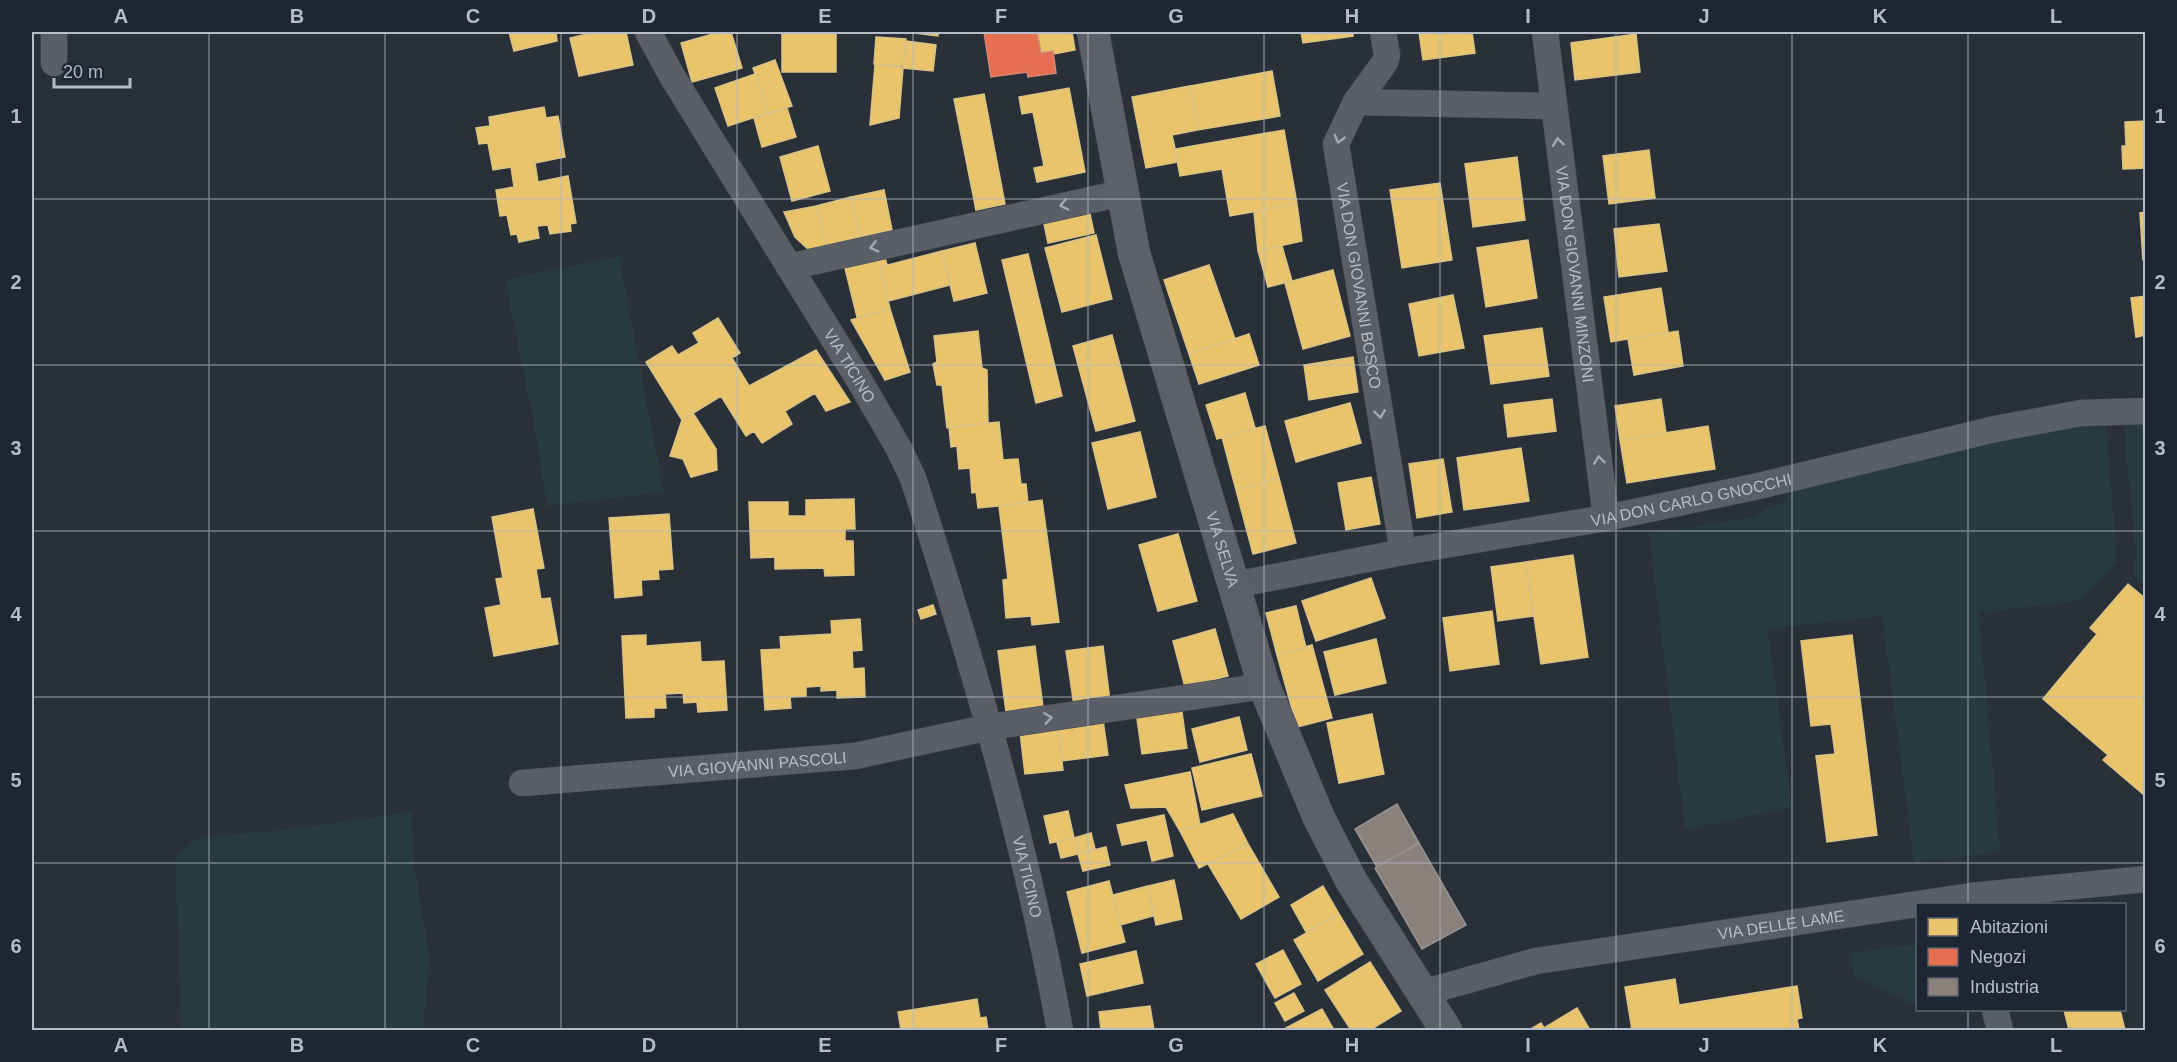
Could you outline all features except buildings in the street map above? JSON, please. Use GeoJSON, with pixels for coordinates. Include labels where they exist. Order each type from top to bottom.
{"type":"FeatureCollection","features":[{"type":"Feature","properties":{"kind":"main road","name":"VIA SELVA"},"geometry":{"type":"LineString","coordinates":[[1092,32],[1122,193],[1149,307],[1264,686],[1319,818],[1352,882],[1446,1030]]}},
{"type":"Feature","properties":{"kind":"street"},"geometry":{"type":"LineString","coordinates":[[54,32],[54,63]]}},
{"type":"Feature","properties":{"kind":"street","name":"VIA TICINO"},"geometry":{"type":"LineString","coordinates":[[648,32],[672,76],[862,385],[913,478],[990,727],[1046,952],[1060,1030]]}},
{"type":"Feature","properties":{"kind":"street","name":"VIA DON GIOVANNI BOSCO"},"geometry":{"type":"LineString","coordinates":[[1383,32],[1387,55],[1385,62],[1356,102],[1336,144],[1403,552]]}},
{"type":"Feature","properties":{"kind":"street","name":"VIA DON GIOVANNI MINZONI"},"geometry":{"type":"LineString","coordinates":[[1545,32],[1606,518]]}},
{"type":"Feature","properties":{"kind":"street"},"geometry":{"type":"LineString","coordinates":[[1356,102],[1554,106]]}},
{"type":"Feature","properties":{"kind":"street"},"geometry":{"type":"LineString","coordinates":[[789,267],[1122,193]]}},
{"type":"Feature","properties":{"kind":"street","name":"VIA DON CARLO GNOCCHI"},"geometry":{"type":"LineString","coordinates":[[1234,585],[1403,552],[1606,518],[1759,486],[1995,429],[2081,413],[2145,411]]}},
{"type":"Feature","properties":{"kind":"street"},"geometry":{"type":"LineString","coordinates":[[990,727],[1264,686]]}},
{"type":"Feature","properties":{"kind":"street","name":"VIA GIOVANNI PASCOLI"},"geometry":{"type":"LineString","coordinates":[[522,783],[855,756],[990,727]]}},
{"type":"Feature","properties":{"kind":"street","name":"VIA DELLE LAME"},"geometry":{"type":"LineString","coordinates":[[1951,903],[2145,879]]}},
{"type":"Feature","properties":{"kind":"street","name":"VIA DELLE LAME"},"geometry":{"type":"LineString","coordinates":[[1422,993],[1536,961],[1916,908]]}},
{"type":"Feature","properties":{"kind":"street"},"geometry":{"type":"LineString","coordinates":[[1995,1011],[2000,1030]]}},
{"type":"Feature","properties":{"kind":"green space"},"geometry":{"type":"Polygon","coordinates":[[[619,256],[664,492],[547,506],[531,409],[505,280],[619,256]]]}},
{"type":"Feature","properties":{"kind":"green space"},"geometry":{"type":"Polygon","coordinates":[[[2145,416],[2145,586],[2132,574],[2136,556],[2123,417],[2145,416]]]}},
{"type":"Feature","properties":{"kind":"green space"},"geometry":{"type":"Polygon","coordinates":[[[2106,418],[2117,562],[2082,600],[1979,613],[2000,848],[1986,854],[1914,862],[1882,616],[1768,629],[1792,807],[1685,830],[1649,534],[1754,517],[1766,509],[1782,504],[1791,491],[1808,482],[2106,418]]]}},
{"type":"Feature","properties":{"kind":"green space"},"geometry":{"type":"Polygon","coordinates":[[[412,809],[414,865],[430,960],[423,1030],[181,1030],[175,856],[193,841],[214,836],[283,830],[405,813],[412,809]]]}},
{"type":"Feature","properties":{"kind":"green space"},"geometry":{"type":"Polygon","coordinates":[[[1916,944],[1916,1002],[1911,1004],[1855,976],[1850,953],[1916,944]]]}}]}
